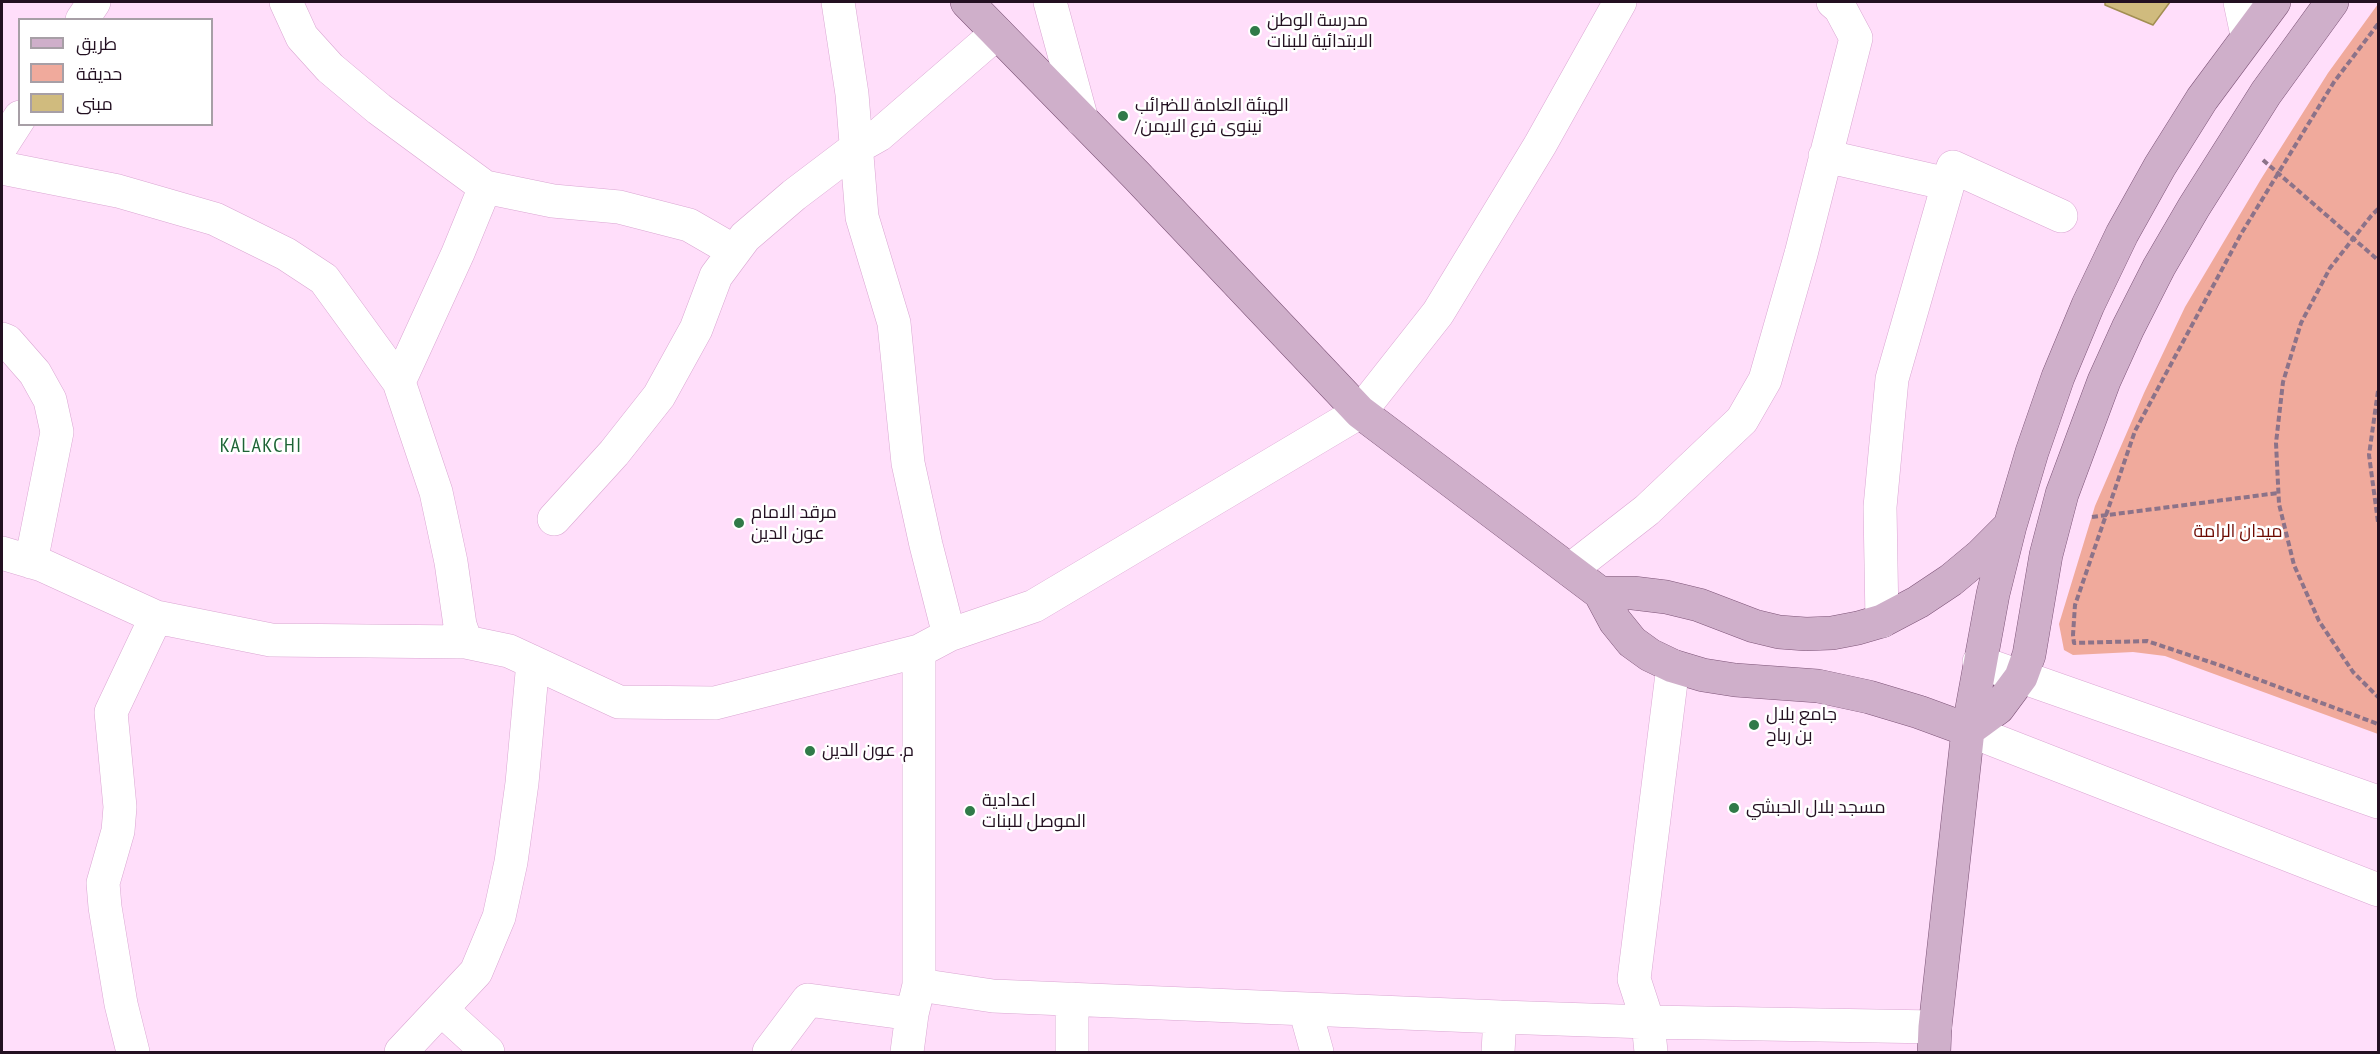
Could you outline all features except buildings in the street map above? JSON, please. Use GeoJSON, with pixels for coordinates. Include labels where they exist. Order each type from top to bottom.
{"type":"FeatureCollection","features":[{"type":"Feature","properties":{"kind":"main road"},"geometry":{"type":"LineString","coordinates":[[967,2],[1360,412],[1600,593],[1615,621],[1632,642],[1650,655],[1673,666],[1703,675],[1734,680],[1818,686],[1869,697],[1968,730]]}},
{"type":"Feature","properties":{"kind":"main road"},"geometry":{"type":"LineString","coordinates":[[1935,1040],[1968,730],[1979,662],[2010,526],[2032,452],[2058,377],[2088,305],[2122,234],[2160,166],[2202,99],[2247,35],[2274,2]]}},
{"type":"Feature","properties":{"kind":"main road"},"geometry":{"type":"LineString","coordinates":[[1968,730],[1998,708],[2021,677],[2029,655],[2044,564],[2062,494],[2087,424],[2128,328],[2176,237],[2266,93],[2332,2]]}},
{"type":"Feature","properties":{"kind":"main road"},"geometry":{"type":"LineString","coordinates":[[1600,593],[1633,593],[1666,597],[1699,605],[1754,626],[1779,632],[1832,633],[1882,621],[1918,602],[1951,580],[1981,555],[2010,526]]}},
{"type":"Feature","properties":{"kind":"street"},"geometry":{"type":"LineString","coordinates":[[83,18],[94,2]]}},
{"type":"Feature","properties":{"kind":"street"},"geometry":{"type":"LineString","coordinates":[[286,2],[302,36],[330,68],[379,109],[485,187],[553,201],[619,207],[680,222],[735,251]]}},
{"type":"Feature","properties":{"kind":"street"},"geometry":{"type":"LineString","coordinates":[[837,2],[852,94],[862,217],[894,323],[908,463],[949,635]]}},
{"type":"Feature","properties":{"kind":"street"},"geometry":{"type":"LineString","coordinates":[[1050,2],[1082,120]]}},
{"type":"Feature","properties":{"kind":"street"},"geometry":{"type":"LineString","coordinates":[[2,339],[7,341],[35,373],[50,400],[57,432],[16,557],[156,617],[271,640],[466,642],[509,651],[619,702],[715,703],[919,651],[949,635],[1034,606],[1360,412],[1438,313],[1540,145],[1620,2]]}},
{"type":"Feature","properties":{"kind":"street"},"geometry":{"type":"LineString","coordinates":[[1570,570],[1647,510],[1742,420],[1765,380],[1801,254],[1856,38],[1840,8],[1833,2]]}},
{"type":"Feature","properties":{"kind":"street"},"geometry":{"type":"LineString","coordinates":[[2240,2],[2247,35]]}},
{"type":"Feature","properties":{"kind":"street"},"geometry":{"type":"LineString","coordinates":[[554,519],[614,453],[660,396],[696,329],[716,276],[745,237],[794,195],[856,148],[879,135],[997,33]]}},
{"type":"Feature","properties":{"kind":"street"},"geometry":{"type":"LineString","coordinates":[[2,145],[18,120]]}},
{"type":"Feature","properties":{"kind":"street"},"geometry":{"type":"LineString","coordinates":[[1825,156],[1948,184]]}},
{"type":"Feature","properties":{"kind":"street"},"geometry":{"type":"LineString","coordinates":[[1882,621],[1880,507],[1893,379],[1953,167],[2061,216]]}},
{"type":"Feature","properties":{"kind":"street"},"geometry":{"type":"LineString","coordinates":[[2,168],[118,191],[215,219],[286,254],[324,279],[399,382],[436,492],[451,562],[460,625],[466,642]]}},
{"type":"Feature","properties":{"kind":"street"},"geometry":{"type":"LineString","coordinates":[[399,382],[458,253],[485,187]]}},
{"type":"Feature","properties":{"kind":"street"},"geometry":{"type":"LineString","coordinates":[[133,1053],[115,969],[103,883],[118,831],[120,807],[111,712],[156,617]]}},
{"type":"Feature","properties":{"kind":"street"},"geometry":{"type":"LineString","coordinates":[[907,1053],[915,1000],[919,651]]}},
{"type":"Feature","properties":{"kind":"street"},"geometry":{"type":"LineString","coordinates":[[401,1053],[476,972],[499,917],[511,862],[521,794],[533,662]]}},
{"type":"Feature","properties":{"kind":"street"},"geometry":{"type":"LineString","coordinates":[[1979,662],[2379,802]]}},
{"type":"Feature","properties":{"kind":"street"},"geometry":{"type":"LineString","coordinates":[[1650,1037],[1634,979],[1673,666]]}},
{"type":"Feature","properties":{"kind":"street"},"geometry":{"type":"LineString","coordinates":[[1968,730],[2379,890]]}},
{"type":"Feature","properties":{"kind":"street"},"geometry":{"type":"LineString","coordinates":[[769,1053],[808,1000],[915,1000],[993,996],[1500,1017],[1650,1037],[1935,1040]]}},
{"type":"Feature","properties":{"kind":"street"},"geometry":{"type":"LineString","coordinates":[[1072,999],[1072,1053]]}},
{"type":"Feature","properties":{"kind":"street"},"geometry":{"type":"LineString","coordinates":[[1305,1009],[1317,1053]]}},
{"type":"Feature","properties":{"kind":"street"},"geometry":{"type":"LineString","coordinates":[[441,1010],[488,1053]]}},
{"type":"Feature","properties":{"kind":"street"},"geometry":{"type":"LineString","coordinates":[[1498,1053],[1500,1017]]}},
{"type":"Feature","properties":{"kind":"path"},"geometry":{"type":"LineString","coordinates":[[2379,24],[2334,82],[2241,234],[2134,431],[2076,605],[2074,643],[2148,641],[2379,724]]}},
{"type":"Feature","properties":{"kind":"path"},"geometry":{"type":"LineString","coordinates":[[2238,138],[2379,260]]}},
{"type":"Feature","properties":{"kind":"path"},"geometry":{"type":"LineString","coordinates":[[2379,209],[2330,268],[2301,323],[2283,382],[2276,443],[2278,493],[2294,565],[2319,621],[2354,672],[2379,698]]}},
{"type":"Feature","properties":{"kind":"path"},"geometry":{"type":"LineString","coordinates":[[2379,391],[2369,455],[2379,522]]}},
{"type":"Feature","properties":{"kind":"path"},"geometry":{"type":"LineString","coordinates":[[2054,522],[2278,493]]}},
{"type":"Feature","properties":{"kind":"green space","name":"ميدان الرامة"},"geometry":{"type":"Polygon","coordinates":[[[2378,4],[2378,734],[2165,656],[2133,652],[2073,655],[2064,650],[2059,624],[2095,506],[2144,393],[2185,307],[2261,179],[2328,73],[2378,4]]]}},
{"type":"Feature","properties":{"kind":"place","name":"مدرسة الوطن الابتدائية للبنات"},"geometry":{"type":"Point","coordinates":[1255,31]}},
{"type":"Feature","properties":{"kind":"place","name":"الهيئة العامة للضرائب /نينوى فرع الايمن"},"geometry":{"type":"Point","coordinates":[1123,116]}},
{"type":"Feature","properties":{"kind":"place","name":"مرقد الامام عون الدين"},"geometry":{"type":"Point","coordinates":[739,523]}},
{"type":"Feature","properties":{"kind":"place","name":"جامع بلال بن رباح"},"geometry":{"type":"Point","coordinates":[1754,725]}},
{"type":"Feature","properties":{"kind":"place","name":"م. عون الدين"},"geometry":{"type":"Point","coordinates":[810,751]}},
{"type":"Feature","properties":{"kind":"place","name":"مسجد بلال الحبشي"},"geometry":{"type":"Point","coordinates":[1734,808]}},
{"type":"Feature","properties":{"kind":"place","name":"اعدادية الموصل للبنات"},"geometry":{"type":"Point","coordinates":[970,811]}},
{"type":"Feature","properties":{"kind":"district","name":"KALAKCHI"},"geometry":{"type":"Point","coordinates":[261,446]}}]}
